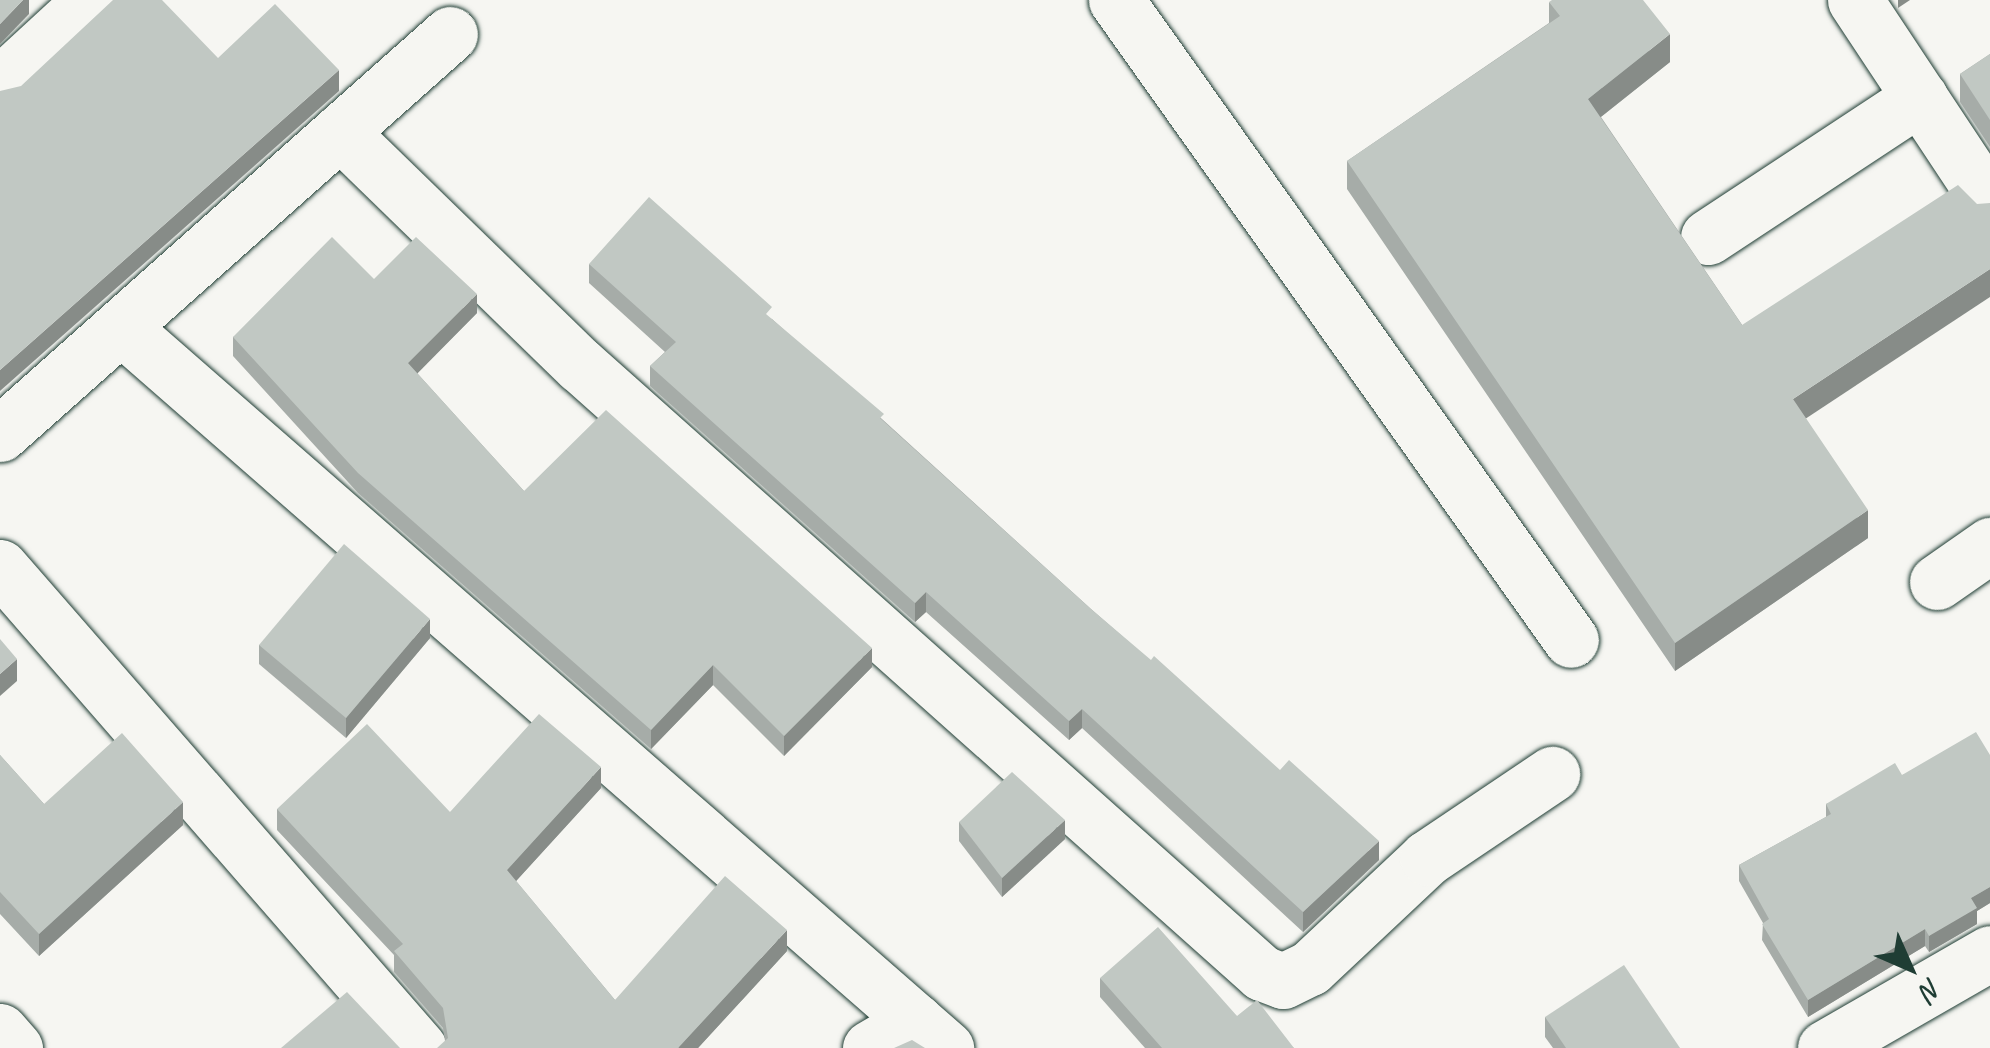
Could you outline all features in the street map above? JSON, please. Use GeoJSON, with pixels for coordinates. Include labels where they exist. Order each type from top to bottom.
{"type":"FeatureCollection","features":[{"type":"Feature","properties":{"kind":"street"},"geometry":{"type":"LineString","coordinates":[[0,84],[90,0]]}},
{"type":"Feature","properties":{"kind":"street"},"geometry":{"type":"LineString","coordinates":[[1116,0],[1571,640]]}},
{"type":"Feature","properties":{"kind":"street"},"geometry":{"type":"LineString","coordinates":[[1855,0],[1989,201]]}},
{"type":"Feature","properties":{"kind":"street"},"geometry":{"type":"LineString","coordinates":[[0,434],[450,34]]}},
{"type":"Feature","properties":{"kind":"street"},"geometry":{"type":"LineString","coordinates":[[1708,237],[1920,98]]}},
{"type":"Feature","properties":{"kind":"street"},"geometry":{"type":"LineString","coordinates":[[340,132],[580,365],[1262,973],[1283,981],[1310,968],[1427,858],[1552,774]]}},
{"type":"Feature","properties":{"kind":"street"},"geometry":{"type":"LineString","coordinates":[[121,327],[911,1039]]}},
{"type":"Feature","properties":{"kind":"street"},"geometry":{"type":"LineString","coordinates":[[1937,582],[1990,545]]}},
{"type":"Feature","properties":{"kind":"street"},"geometry":{"type":"LineString","coordinates":[[0,567],[419,1048]]}},
{"type":"Feature","properties":{"kind":"street"},"geometry":{"type":"LineString","coordinates":[[1825,1048],[1990,953]]}},
{"type":"Feature","properties":{"kind":"street"},"geometry":{"type":"LineString","coordinates":[[0,1031],[15,1048]]}},
{"type":"Feature","properties":{"kind":"building"},"geometry":{"type":"Polygon","coordinates":[[[0,0],[23,0],[0,24],[0,0]]]}},
{"type":"Feature","properties":{"kind":"building"},"geometry":{"type":"Polygon","coordinates":[[[113,0],[162,0],[218,58],[275,4],[339,70],[0,370],[0,91],[21,86],[113,0]]]}},
{"type":"Feature","properties":{"kind":"building"},"geometry":{"type":"Polygon","coordinates":[[[1643,0],[1670,34],[1588,99],[1742,325],[1958,185],[1977,204],[1990,203],[1990,269],[1793,399],[1868,510],[1675,643],[1347,161],[1560,16],[1549,2],[1643,0]]]}},
{"type":"Feature","properties":{"kind":"building"},"geometry":{"type":"Polygon","coordinates":[[[1990,54],[1990,120],[1960,74],[1990,54]]]}},
{"type":"Feature","properties":{"kind":"building"},"geometry":{"type":"Polygon","coordinates":[[[649,197],[772,307],[766,314],[884,414],[880,418],[1091,609],[1151,660],[1154,656],[1280,770],[1289,760],[1379,841],[1303,912],[1082,709],[1069,721],[926,592],[915,603],[650,366],[676,342],[589,264],[649,197]]]}},
{"type":"Feature","properties":{"kind":"building"},"geometry":{"type":"Polygon","coordinates":[[[332,237],[374,279],[416,237],[477,294],[408,363],[524,491],[606,410],[872,648],[784,736],[713,665],[651,730],[358,473],[233,337],[332,237]]]}},
{"type":"Feature","properties":{"kind":"building"},"geometry":{"type":"Polygon","coordinates":[[[344,544],[430,619],[346,718],[259,645],[344,544]]]}},
{"type":"Feature","properties":{"kind":"building"},"geometry":{"type":"Polygon","coordinates":[[[0,639],[17,659],[0,674],[0,639]]]}},
{"type":"Feature","properties":{"kind":"building"},"geometry":{"type":"Polygon","coordinates":[[[539,714],[601,767],[507,870],[615,1000],[725,876],[787,930],[678,1048],[437,1048],[448,1038],[443,1008],[394,951],[403,944],[277,809],[367,724],[450,812],[539,714]]]}},
{"type":"Feature","properties":{"kind":"building"},"geometry":{"type":"Polygon","coordinates":[[[1976,732],[1990,755],[1990,887],[1971,898],[1977,908],[1929,936],[1925,929],[1808,1000],[1762,924],[1769,919],[1739,865],[1831,814],[1826,804],[1895,763],[1902,775],[1976,732]]]}},
{"type":"Feature","properties":{"kind":"building"},"geometry":{"type":"Polygon","coordinates":[[[122,733],[183,802],[39,934],[0,892],[0,755],[44,804],[122,733]]]}},
{"type":"Feature","properties":{"kind":"building"},"geometry":{"type":"Polygon","coordinates":[[[1012,772],[1065,820],[1002,878],[959,822],[1012,772]]]}},
{"type":"Feature","properties":{"kind":"building"},"geometry":{"type":"Polygon","coordinates":[[[1158,927],[1237,1016],[1257,1000],[1294,1048],[1162,1048],[1100,978],[1158,927]]]}},
{"type":"Feature","properties":{"kind":"building"},"geometry":{"type":"Polygon","coordinates":[[[1624,965],[1680,1048],[1566,1048],[1545,1017],[1624,965]]]}},
{"type":"Feature","properties":{"kind":"building"},"geometry":{"type":"Polygon","coordinates":[[[347,992],[400,1048],[281,1048],[347,992]]]}},
{"type":"Feature","properties":{"kind":"building"},"geometry":{"type":"Polygon","coordinates":[[[912,1040],[925,1048],[894,1048],[912,1040]]]}}]}
